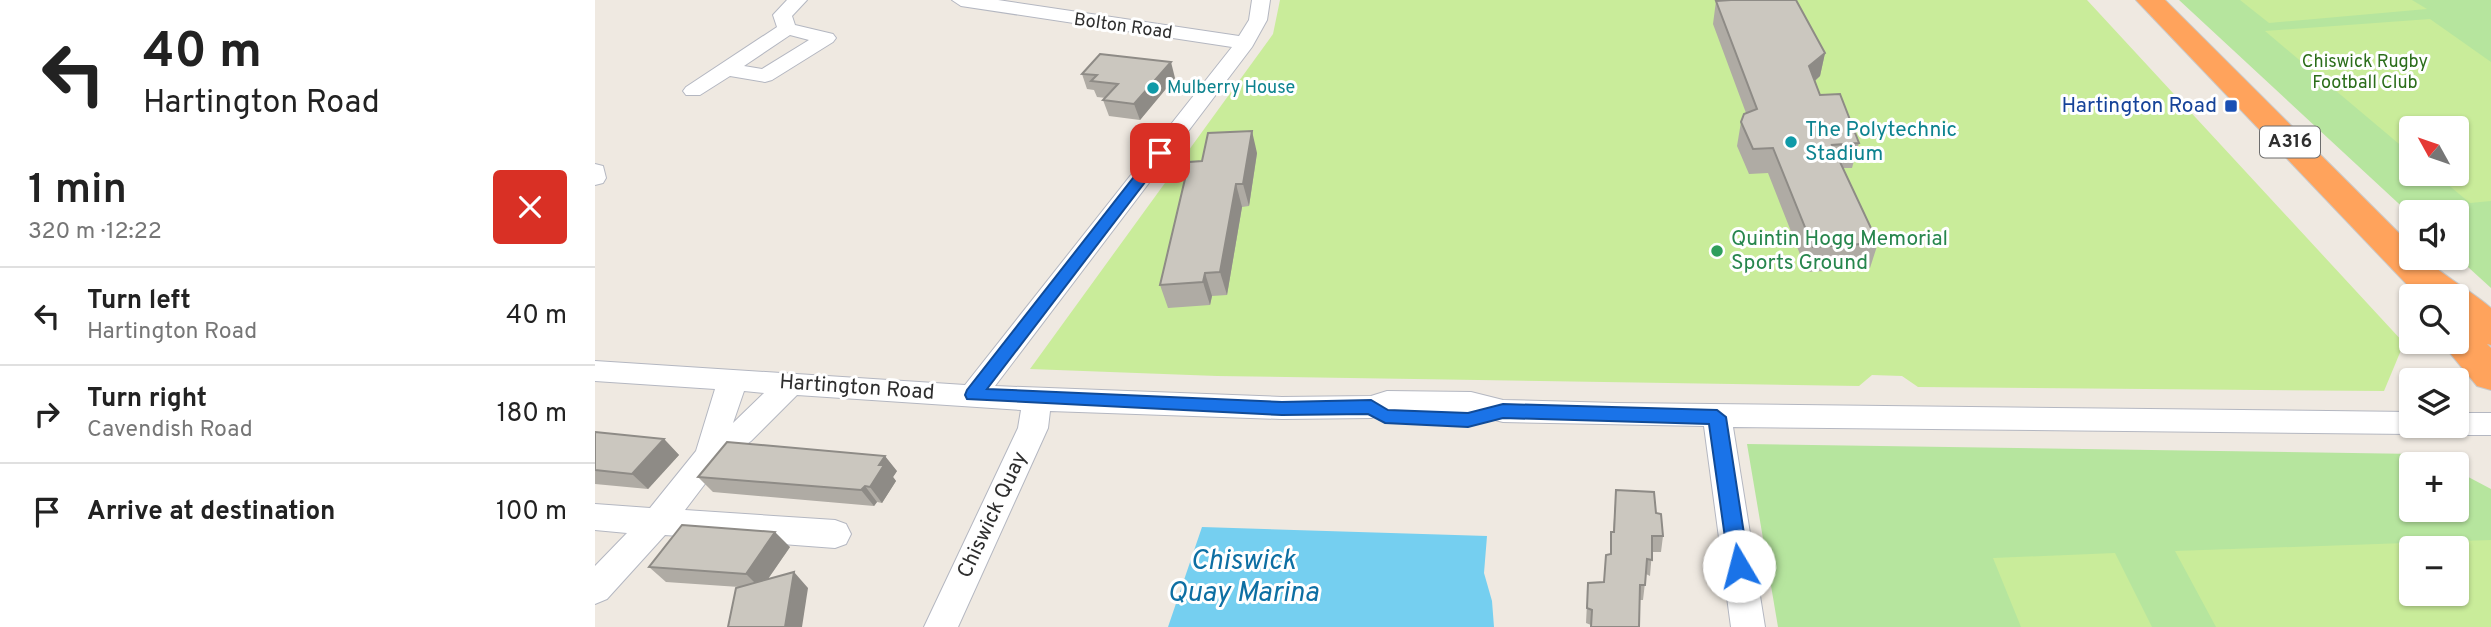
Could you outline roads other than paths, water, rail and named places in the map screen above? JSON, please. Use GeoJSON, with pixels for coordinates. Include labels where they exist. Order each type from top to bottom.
{"type":"FeatureCollection","features":[{"type":"Feature","properties":{"kind":"highway","name":"A316"},"geometry":{"type":"LineString","coordinates":[[2150,0],[2432,284]]}},
{"type":"Feature","properties":{"kind":"highway","name":"A316"},"geometry":{"type":"LineString","coordinates":[[2469,314],[2491,331]]}},
{"type":"Feature","properties":{"kind":"highway"},"geometry":{"type":"LineString","coordinates":[[2469,349],[2491,374]]}},
{"type":"Feature","properties":{"kind":"street"},"geometry":{"type":"LineString","coordinates":[[787,29],[782,15],[798,0]]}},
{"type":"Feature","properties":{"kind":"street","name":"Bolton Road"},"geometry":{"type":"LineString","coordinates":[[961,0],[1245,43]]}},
{"type":"Feature","properties":{"kind":"street"},"geometry":{"type":"LineString","coordinates":[[973,395],[1245,43],[1258,20],[1261,0]]}},
{"type":"Feature","properties":{"kind":"street"},"geometry":{"type":"LineString","coordinates":[[693,91],[787,29],[826,37],[765,76],[727,69]]}},
{"type":"Feature","properties":{"kind":"street"},"geometry":{"type":"LineString","coordinates":[[595,171],[595,178]]}},
{"type":"Feature","properties":{"kind":"street","name":"Hartington Road"},"geometry":{"type":"LineString","coordinates":[[595,371],[1037,400],[1282,408],[1371,407],[1385,416],[1468,420],[1503,411],[1717,417],[2076,417],[2399,423]]}},
{"type":"Feature","properties":{"kind":"street"},"geometry":{"type":"LineString","coordinates":[[709,456],[726,396],[736,380]]}},
{"type":"Feature","properties":{"kind":"street"},"geometry":{"type":"LineString","coordinates":[[595,589],[659,520],[709,456],[741,433],[791,383]]}},
{"type":"Feature","properties":{"kind":"street","name":"Chiswick Quay"},"geometry":{"type":"LineString","coordinates":[[941,627],[1033,428],[1037,400]]}},
{"type":"Feature","properties":{"kind":"street"},"geometry":{"type":"LineString","coordinates":[[1717,417],[1748,627]]}},
{"type":"Feature","properties":{"kind":"street"},"geometry":{"type":"LineString","coordinates":[[2469,424],[2491,424]]}},
{"type":"Feature","properties":{"kind":"street"},"geometry":{"type":"LineString","coordinates":[[595,517],[835,534]]}},
{"type":"Feature","properties":{"kind":"water","name":"Chiswick Quay Marina"},"geometry":{"type":"Polygon","coordinates":[[[1202,527],[1487,536],[1484,573],[1492,601],[1494,627],[1168,627],[1202,527]]]}},
{"type":"Feature","properties":{"kind":"place","name":"Mulberry House"},"geometry":{"type":"Point","coordinates":[1153,88]}},
{"type":"Feature","properties":{"kind":"place","name":"Hartington Road"},"geometry":{"type":"Point","coordinates":[2231,106]}},
{"type":"Feature","properties":{"kind":"place","name":"The Polytechnic Stadium"},"geometry":{"type":"Point","coordinates":[1791,142]}},
{"type":"Feature","properties":{"kind":"place","name":"Quintin Hogg Memorial Sports Ground"},"geometry":{"type":"Point","coordinates":[1717,251]}},
{"type":"Feature","properties":{"kind":"park label","name":"Chiswick Rugby Football Club"},"geometry":{"type":"Point","coordinates":[2365,72]}}]}
